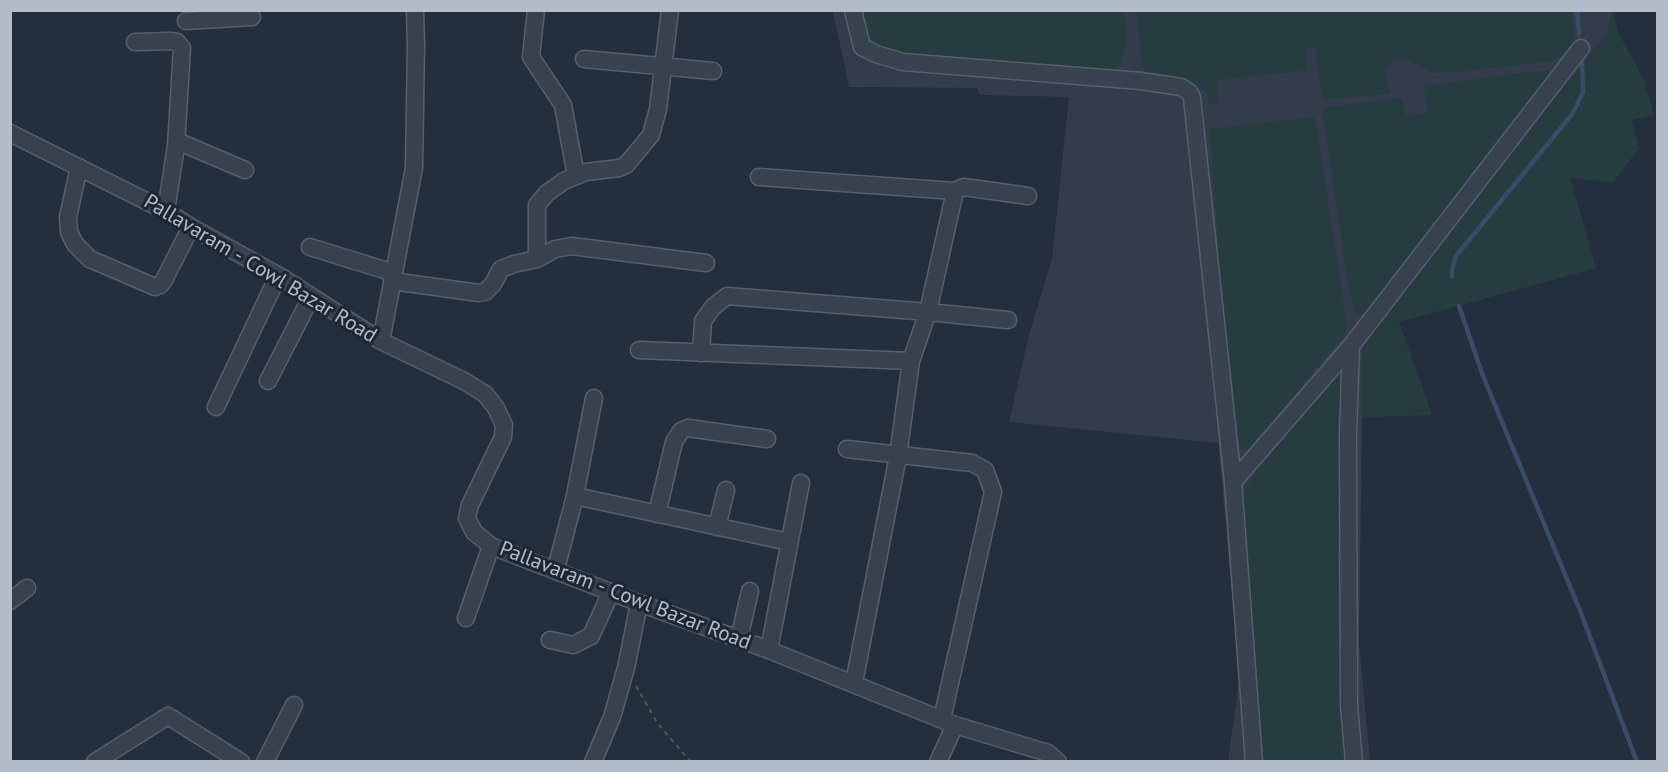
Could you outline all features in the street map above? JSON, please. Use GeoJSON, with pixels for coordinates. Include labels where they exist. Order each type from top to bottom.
{"type":"FeatureCollection","features":[{"type":"Feature","properties":{"kind":"street"},"geometry":{"type":"LineString","coordinates":[[381,341],[414,168],[417,44],[415,10]]}},
{"type":"Feature","properties":{"kind":"street"},"geometry":{"type":"LineString","coordinates":[[536,10],[531,57],[563,105],[576,176]]}},
{"type":"Feature","properties":{"kind":"street"},"geometry":{"type":"LineString","coordinates":[[537,259],[537,205],[547,193],[564,181],[586,172],[626,165],[651,135],[658,109],[669,10]]}},
{"type":"Feature","properties":{"kind":"street"},"geometry":{"type":"LineString","coordinates":[[854,14],[862,47],[903,62],[1140,81],[1181,87],[1189,92],[1192,98],[1233,482],[1254,762]]}},
{"type":"Feature","properties":{"kind":"street"},"geometry":{"type":"LineString","coordinates":[[166,211],[177,141],[182,48],[187,16],[252,17]]}},
{"type":"Feature","properties":{"kind":"street"},"geometry":{"type":"LineString","coordinates":[[135,42],[170,41],[177,42],[182,48]]}},
{"type":"Feature","properties":{"kind":"street"},"geometry":{"type":"LineString","coordinates":[[1233,482],[1351,346],[1581,48]]}},
{"type":"Feature","properties":{"kind":"street"},"geometry":{"type":"LineString","coordinates":[[584,59],[713,71]]}},
{"type":"Feature","properties":{"kind":"street","name":"Pallavaram - Cowl Bazar Road"},"geometry":{"type":"LineString","coordinates":[[10,133],[166,211],[278,276],[381,341],[464,381],[485,394],[496,408],[504,425],[503,437],[470,505],[467,518],[474,532],[491,546],[769,650],[949,722],[1048,753],[1058,762]]}},
{"type":"Feature","properties":{"kind":"street"},"geometry":{"type":"LineString","coordinates":[[177,141],[245,170]]}},
{"type":"Feature","properties":{"kind":"street"},"geometry":{"type":"LineString","coordinates":[[79,166],[68,217],[69,232],[75,244],[90,259],[155,287],[164,280],[191,227]]}},
{"type":"Feature","properties":{"kind":"street"},"geometry":{"type":"LineString","coordinates":[[759,177],[955,191],[964,188],[1028,196]]}},
{"type":"Feature","properties":{"kind":"street"},"geometry":{"type":"LineString","coordinates":[[854,683],[898,456],[911,362],[928,312],[955,191]]}},
{"type":"Feature","properties":{"kind":"street"},"geometry":{"type":"LineString","coordinates":[[310,247],[393,277],[478,292],[485,292],[493,284],[501,269],[537,259],[555,249],[572,246],[706,263]]}},
{"type":"Feature","properties":{"kind":"street"},"geometry":{"type":"LineString","coordinates":[[216,407],[278,276]]}},
{"type":"Feature","properties":{"kind":"street"},"geometry":{"type":"LineString","coordinates":[[701,353],[703,321],[713,307],[727,296],[1008,320]]}},
{"type":"Feature","properties":{"kind":"street"},"geometry":{"type":"LineString","coordinates":[[268,381],[311,297]]}},
{"type":"Feature","properties":{"kind":"street"},"geometry":{"type":"LineString","coordinates":[[1351,346],[1348,435],[1349,706],[1354,762]]}},
{"type":"Feature","properties":{"kind":"street"},"geometry":{"type":"LineString","coordinates":[[639,350],[911,362]]}},
{"type":"Feature","properties":{"kind":"street"},"geometry":{"type":"LineString","coordinates":[[556,569],[594,398]]}},
{"type":"Feature","properties":{"kind":"street"},"geometry":{"type":"LineString","coordinates":[[657,514],[674,442],[681,430],[688,428],[767,439]]}},
{"type":"Feature","properties":{"kind":"street"},"geometry":{"type":"LineString","coordinates":[[847,448],[898,456],[972,463],[985,470],[993,492],[949,722],[938,762]]}},
{"type":"Feature","properties":{"kind":"street"},"geometry":{"type":"LineString","coordinates":[[769,650],[801,483]]}},
{"type":"Feature","properties":{"kind":"street"},"geometry":{"type":"LineString","coordinates":[[717,527],[726,490]]}},
{"type":"Feature","properties":{"kind":"street"},"geometry":{"type":"LineString","coordinates":[[574,496],[789,542]]}},
{"type":"Feature","properties":{"kind":"street"},"geometry":{"type":"LineString","coordinates":[[466,618],[491,546]]}},
{"type":"Feature","properties":{"kind":"street"},"geometry":{"type":"LineString","coordinates":[[10,601],[27,588]]}},
{"type":"Feature","properties":{"kind":"street"},"geometry":{"type":"LineString","coordinates":[[739,639],[750,591]]}},
{"type":"Feature","properties":{"kind":"street"},"geometry":{"type":"LineString","coordinates":[[550,640],[573,645],[591,636],[611,592]]}},
{"type":"Feature","properties":{"kind":"street"},"geometry":{"type":"LineString","coordinates":[[593,762],[612,717],[626,668],[639,603]]}},
{"type":"Feature","properties":{"kind":"street"},"geometry":{"type":"LineString","coordinates":[[265,762],[294,705]]}},
{"type":"Feature","properties":{"kind":"street"},"geometry":{"type":"LineString","coordinates":[[95,762],[168,717],[241,762]]}},
{"type":"Feature","properties":{"kind":"path"},"geometry":{"type":"LineString","coordinates":[[626,668],[658,724],[691,762]]}},
{"type":"Feature","properties":{"kind":"shaded area"},"geometry":{"type":"Polygon","coordinates":[[[833,11],[1614,11],[1617,30],[1644,81],[1654,115],[1631,120],[1639,148],[1613,182],[1570,178],[1596,268],[1399,322],[1432,415],[1362,417],[1359,643],[1370,761],[1228,761],[1240,675],[1218,443],[1009,422],[1030,331],[1052,259],[1069,97],[980,95],[977,88],[849,87],[833,11]]]}},
{"type":"Feature","properties":{"kind":"green space"},"geometry":{"type":"Polygon","coordinates":[[[861,11],[1124,11],[1127,40],[1121,63],[1115,71],[905,64],[877,49],[866,31],[861,11]]]}},
{"type":"Feature","properties":{"kind":"green space"},"geometry":{"type":"Polygon","coordinates":[[[1137,11],[1572,11],[1575,40],[1558,59],[1551,61],[1456,72],[1433,73],[1405,58],[1393,59],[1386,70],[1387,84],[1391,94],[1323,99],[1315,48],[1305,49],[1307,70],[1217,80],[1218,104],[1209,105],[1208,96],[1199,85],[1191,81],[1152,78],[1145,73],[1137,11]]]}},
{"type":"Feature","properties":{"kind":"green space"},"geometry":{"type":"Polygon","coordinates":[[[1612,11],[1614,11],[1617,30],[1644,81],[1654,115],[1631,120],[1639,148],[1613,182],[1570,178],[1596,268],[1399,322],[1432,415],[1362,417],[1362,353],[1376,320],[1601,40],[1609,27],[1612,11]]]}},
{"type":"Feature","properties":{"kind":"green space"},"geometry":{"type":"Polygon","coordinates":[[[1538,71],[1551,73],[1550,77],[1367,312],[1361,314],[1355,312],[1349,289],[1322,108],[1402,98],[1406,116],[1428,112],[1424,86],[1538,71]]]}},
{"type":"Feature","properties":{"kind":"green space"},"geometry":{"type":"Polygon","coordinates":[[[1315,117],[1346,319],[1346,333],[1250,447],[1243,450],[1236,449],[1232,441],[1210,129],[1315,117]]]}},
{"type":"Feature","properties":{"kind":"green space"},"geometry":{"type":"Polygon","coordinates":[[[1345,364],[1355,761],[1261,761],[1241,499],[1260,462],[1345,364]]]}},
{"type":"Feature","properties":{"kind":"waterway"},"geometry":{"type":"LineString","coordinates":[[1577,10],[1579,34]]}},
{"type":"Feature","properties":{"kind":"waterway"},"geometry":{"type":"LineString","coordinates":[[1452,277],[1456,256],[1573,113],[1583,92],[1582,63]]}},
{"type":"Feature","properties":{"kind":"waterway"},"geometry":{"type":"LineString","coordinates":[[1459,306],[1483,376],[1581,613],[1637,762]]}}]}
